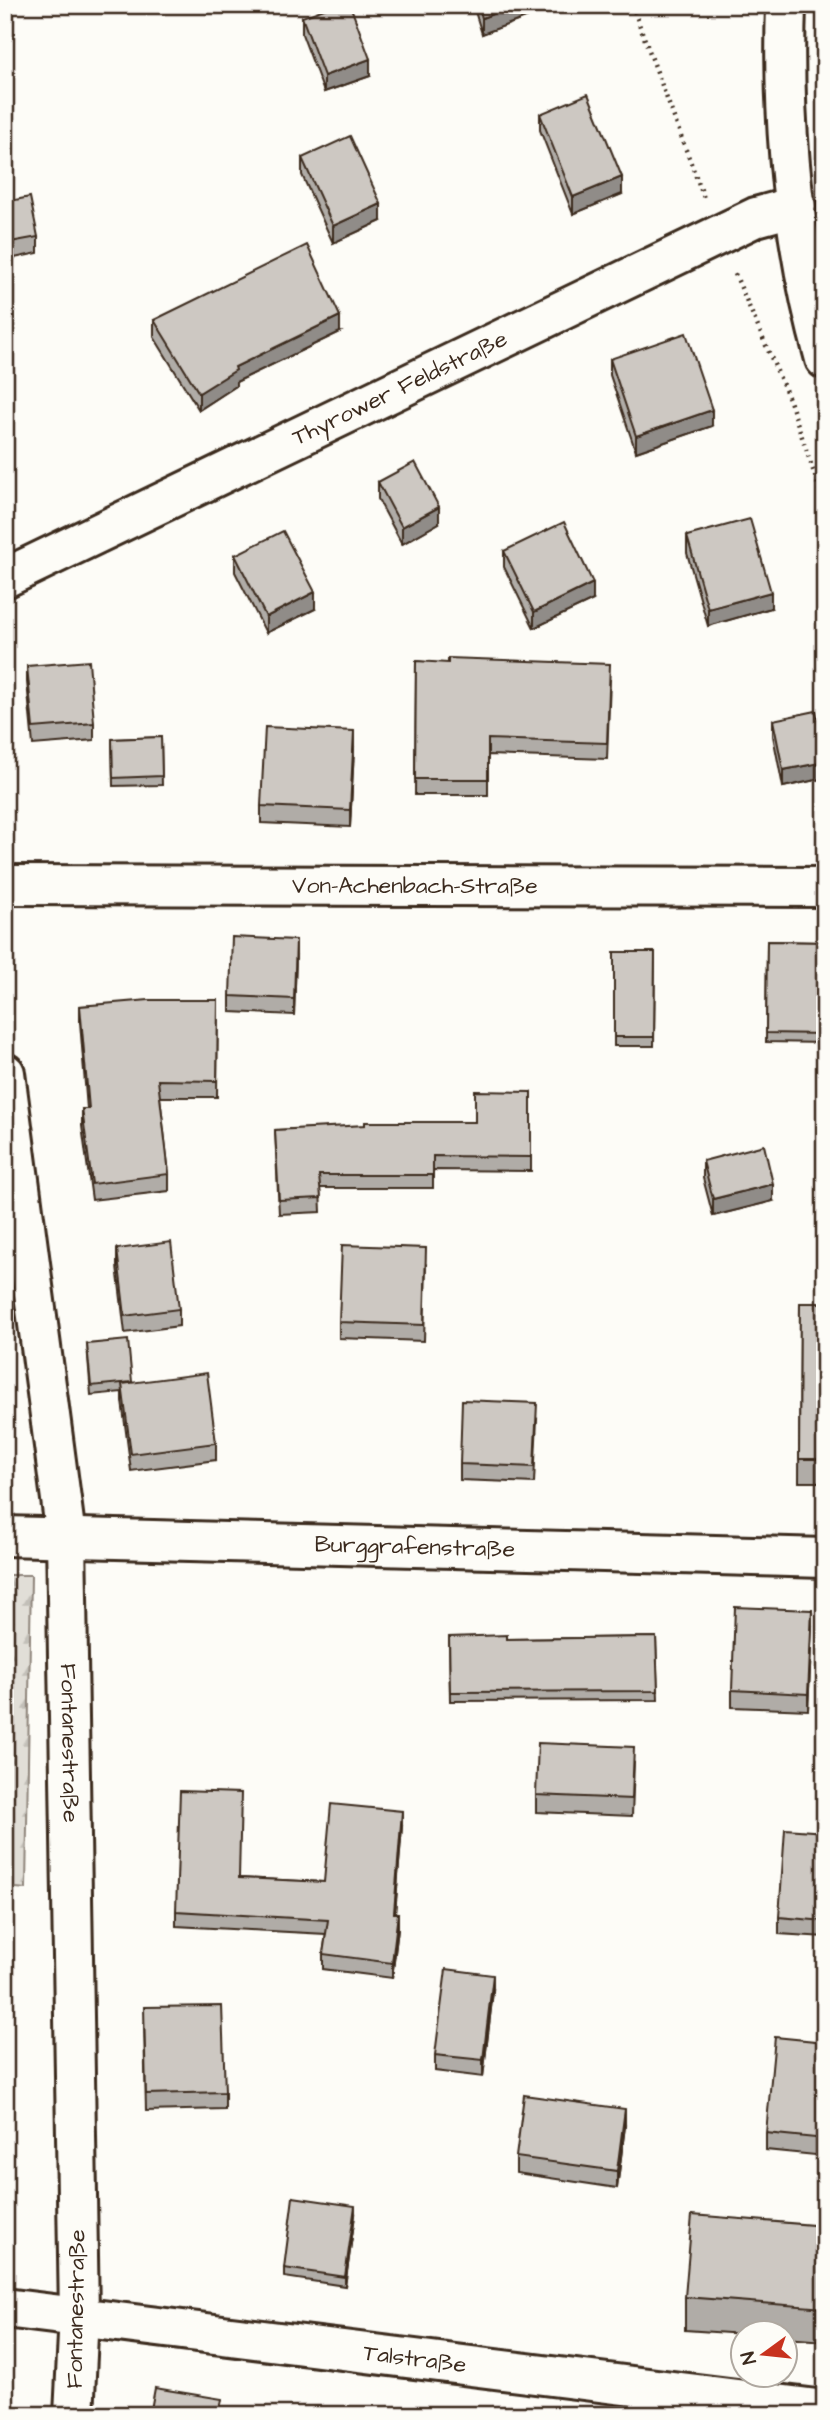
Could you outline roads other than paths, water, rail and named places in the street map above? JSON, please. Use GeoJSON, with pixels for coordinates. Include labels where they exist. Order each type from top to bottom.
{"type":"FeatureCollection","features":[{"type":"Feature","properties":{"kind":"street"},"geometry":{"type":"LineString","coordinates":[[786,5],[788,122],[796,206],[806,277],[825,359]]}},
{"type":"Feature","properties":{"kind":"street","name":"Thyrower Feldstraße"},"geometry":{"type":"LineString","coordinates":[[5,578],[756,216],[796,206]]}},
{"type":"Feature","properties":{"kind":"street","name":"Von-Achenbach-Straße"},"geometry":{"type":"LineString","coordinates":[[5,885],[825,887]]}},
{"type":"Feature","properties":{"kind":"street","name":"Fontanestraße"},"geometry":{"type":"LineString","coordinates":[[5,1073],[66,1536],[79,2315],[74,2415]]}},
{"type":"Feature","properties":{"kind":"street","name":"Burggrafenstraße"},"geometry":{"type":"LineString","coordinates":[[5,1536],[825,1558]]}},
{"type":"Feature","properties":{"kind":"street","name":"Talstraße"},"geometry":{"type":"LineString","coordinates":[[5,2308],[79,2315],[825,2410]]}}]}
